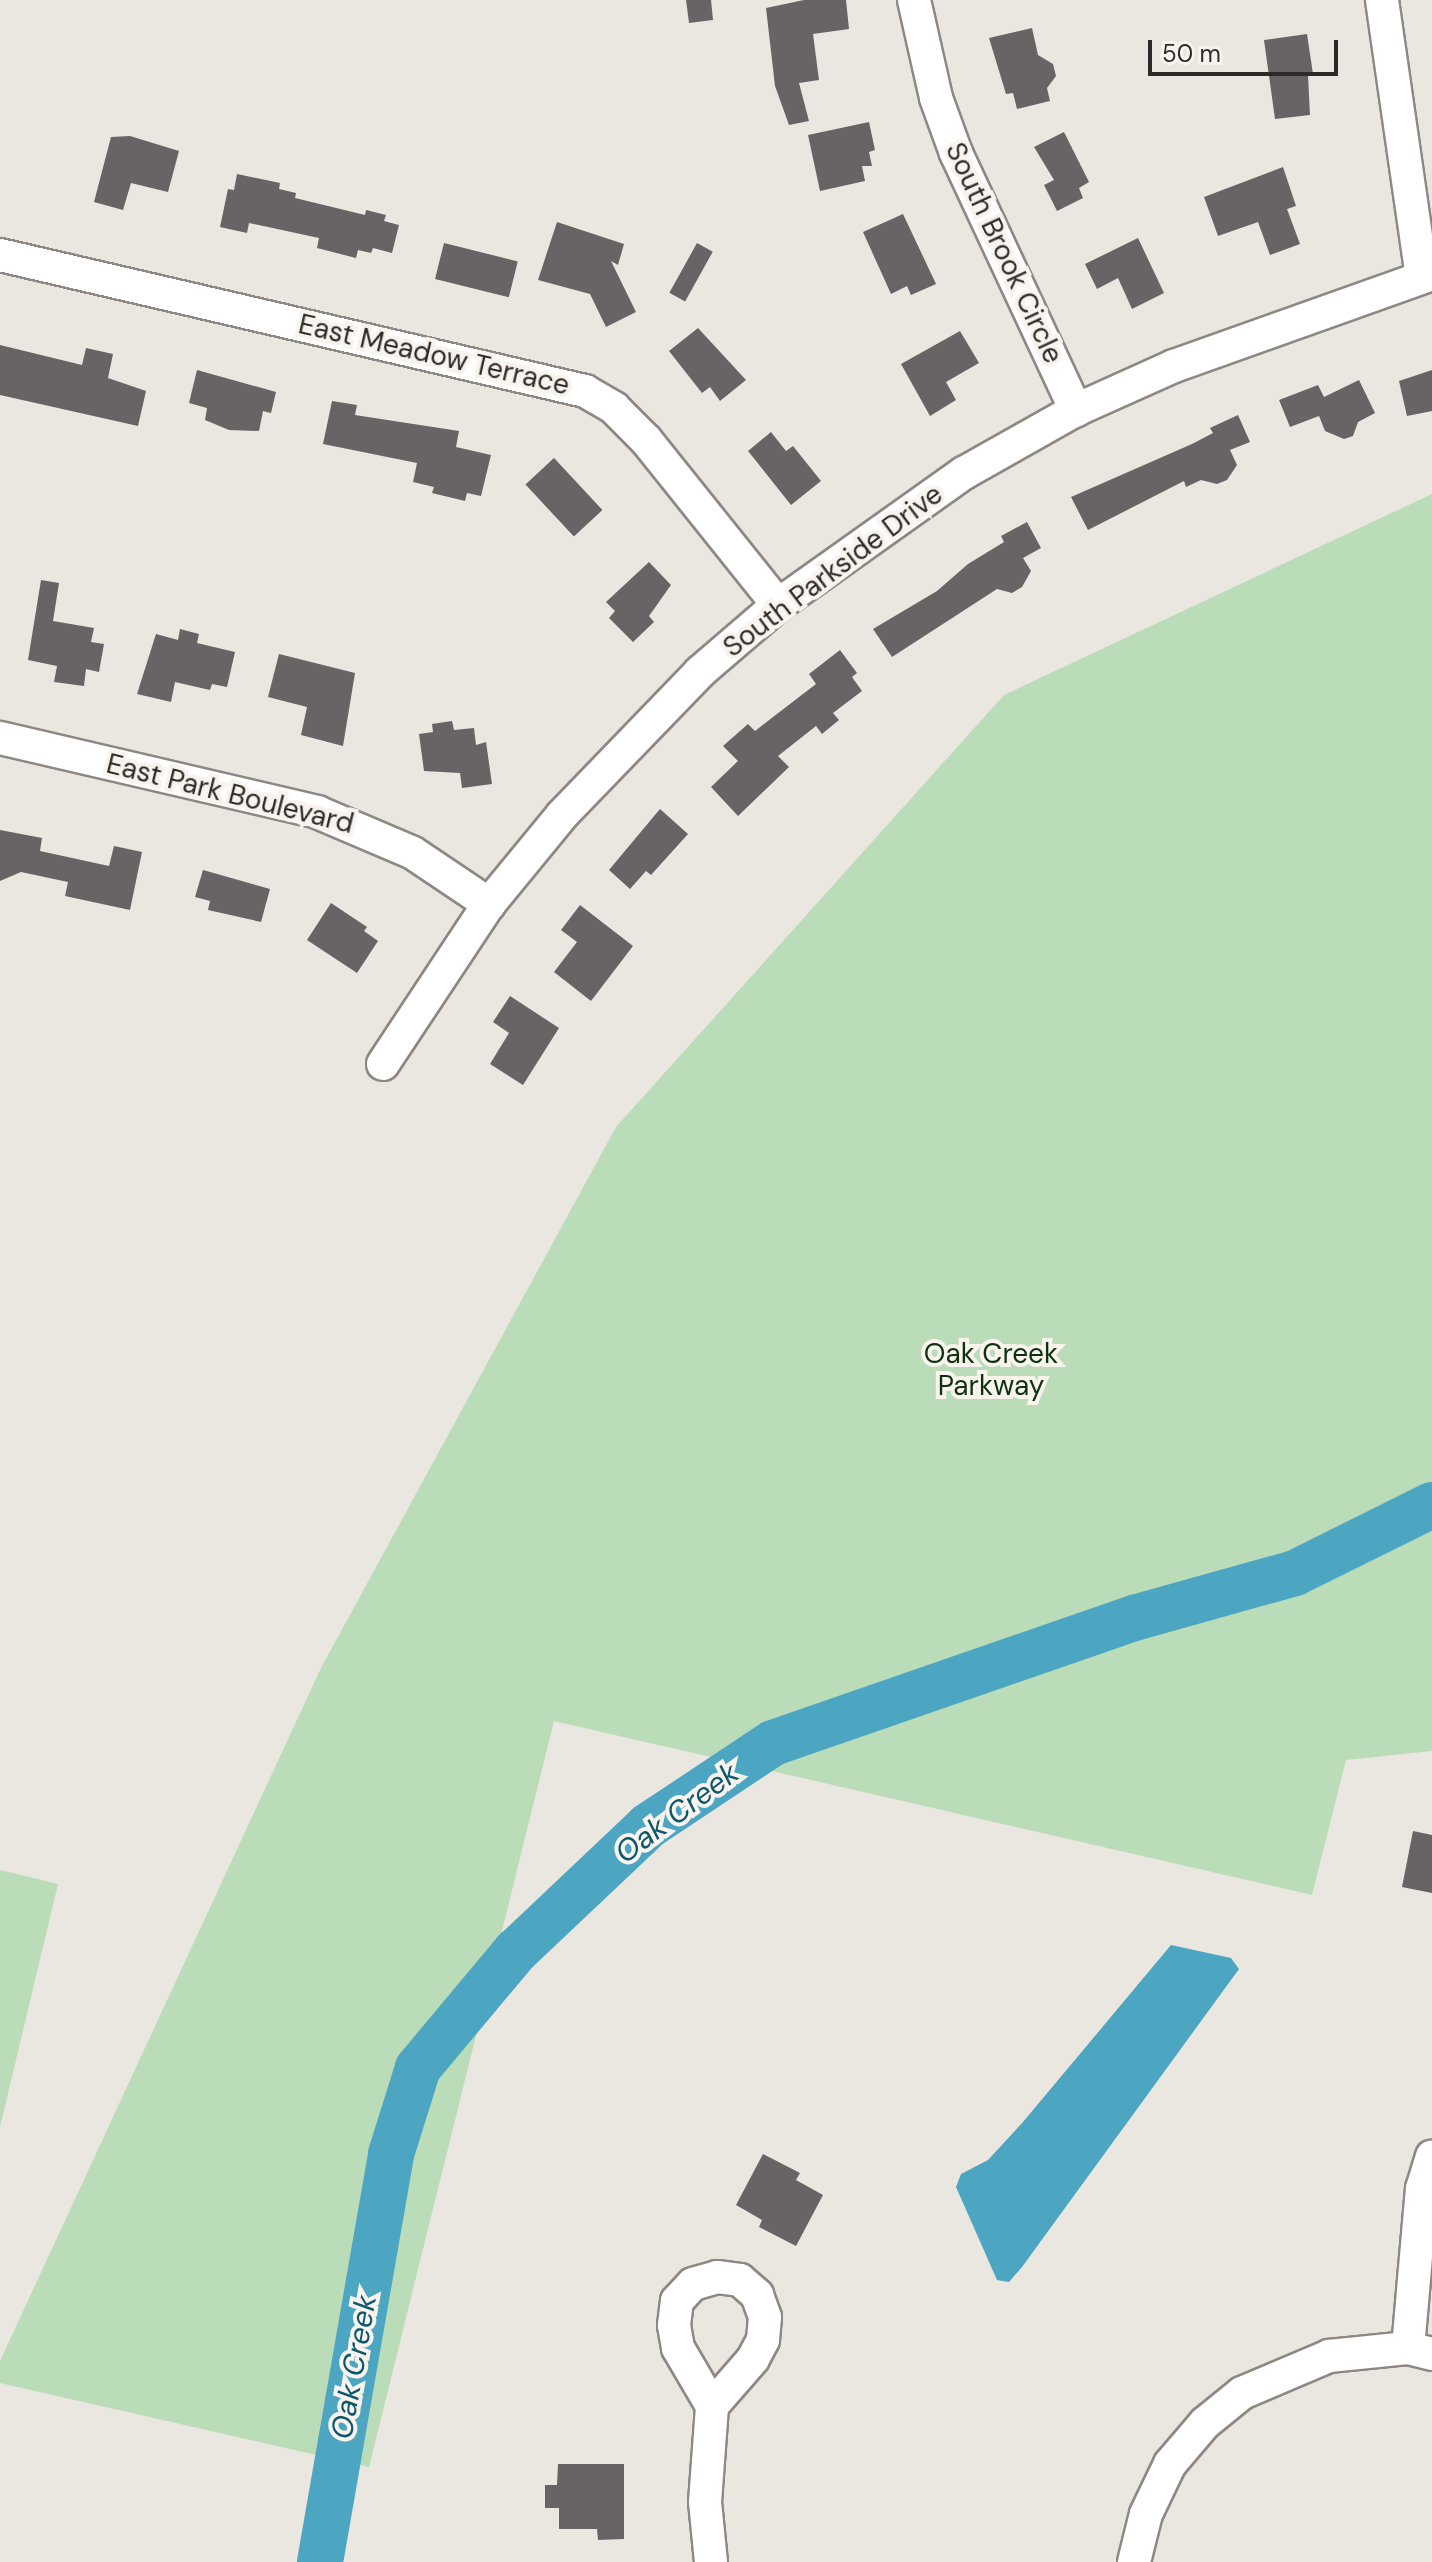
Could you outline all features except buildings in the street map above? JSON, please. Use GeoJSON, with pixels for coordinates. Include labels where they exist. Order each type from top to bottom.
{"type":"FeatureCollection","features":[{"type":"Feature","properties":{"kind":"street","name":"South Brook Circle"},"geometry":{"type":"LineString","coordinates":[[914,0],[936,98],[956,153],[1076,410]]}},
{"type":"Feature","properties":{"kind":"street"},"geometry":{"type":"LineString","coordinates":[[1382,0],[1427,275]]}},
{"type":"Feature","properties":{"kind":"street","name":"East Meadow Terrace"},"geometry":{"type":"LineString","coordinates":[[0,255],[585,391],[614,408],[646,440],[778,605]]}},
{"type":"Feature","properties":{"kind":"street","name":"South Parkside Drive"},"geometry":{"type":"LineString","coordinates":[[383,1064],[489,904],[620,751],[778,605],[964,473],[1076,410],[1174,366],[1427,275]]}},
{"type":"Feature","properties":{"kind":"street","name":"East Park Boulevard"},"geometry":{"type":"LineString","coordinates":[[0,738],[317,812],[413,853],[489,904]]}},
{"type":"Feature","properties":{"kind":"street"},"geometry":{"type":"LineString","coordinates":[[1134,2562],[1146,2514],[1170,2464],[1205,2423],[1242,2393],[1289,2370],[1329,2356],[1420,2351],[1422,2189],[1432,2157]]}},
{"type":"Feature","properties":{"kind":"street"},"geometry":{"type":"LineString","coordinates":[[711,2562],[705,2502],[712,2406]]}},
{"type":"Feature","properties":{"kind":"green space","name":"Oak Creek Parkway"},"geometry":{"type":"Polygon","coordinates":[[[1432,494],[1432,1751],[1346,1760],[1312,1895],[554,1721],[369,2467],[0,2383],[0,2361],[321,1668],[616,1127],[1004,695],[1432,494]]]}},
{"type":"Feature","properties":{"kind":"green space"},"geometry":{"type":"Polygon","coordinates":[[[0,1870],[58,1884],[0,2127],[0,1870]]]}},
{"type":"Feature","properties":{"kind":"water"},"geometry":{"type":"Polygon","coordinates":[[[1171,1945],[1231,1958],[1239,1969],[1022,2267],[1009,2282],[997,2280],[956,2187],[961,2174],[988,2160],[1023,2122],[1171,1945]]]}},
{"type":"Feature","properties":{"kind":"waterway","name":"Oak Creek"},"geometry":{"type":"LineString","coordinates":[[320,2562],[391,2154],[418,2068],[516,1951],[648,1826],[773,1743],[1134,1618],[1295,1573],[1432,1505]]}}]}
